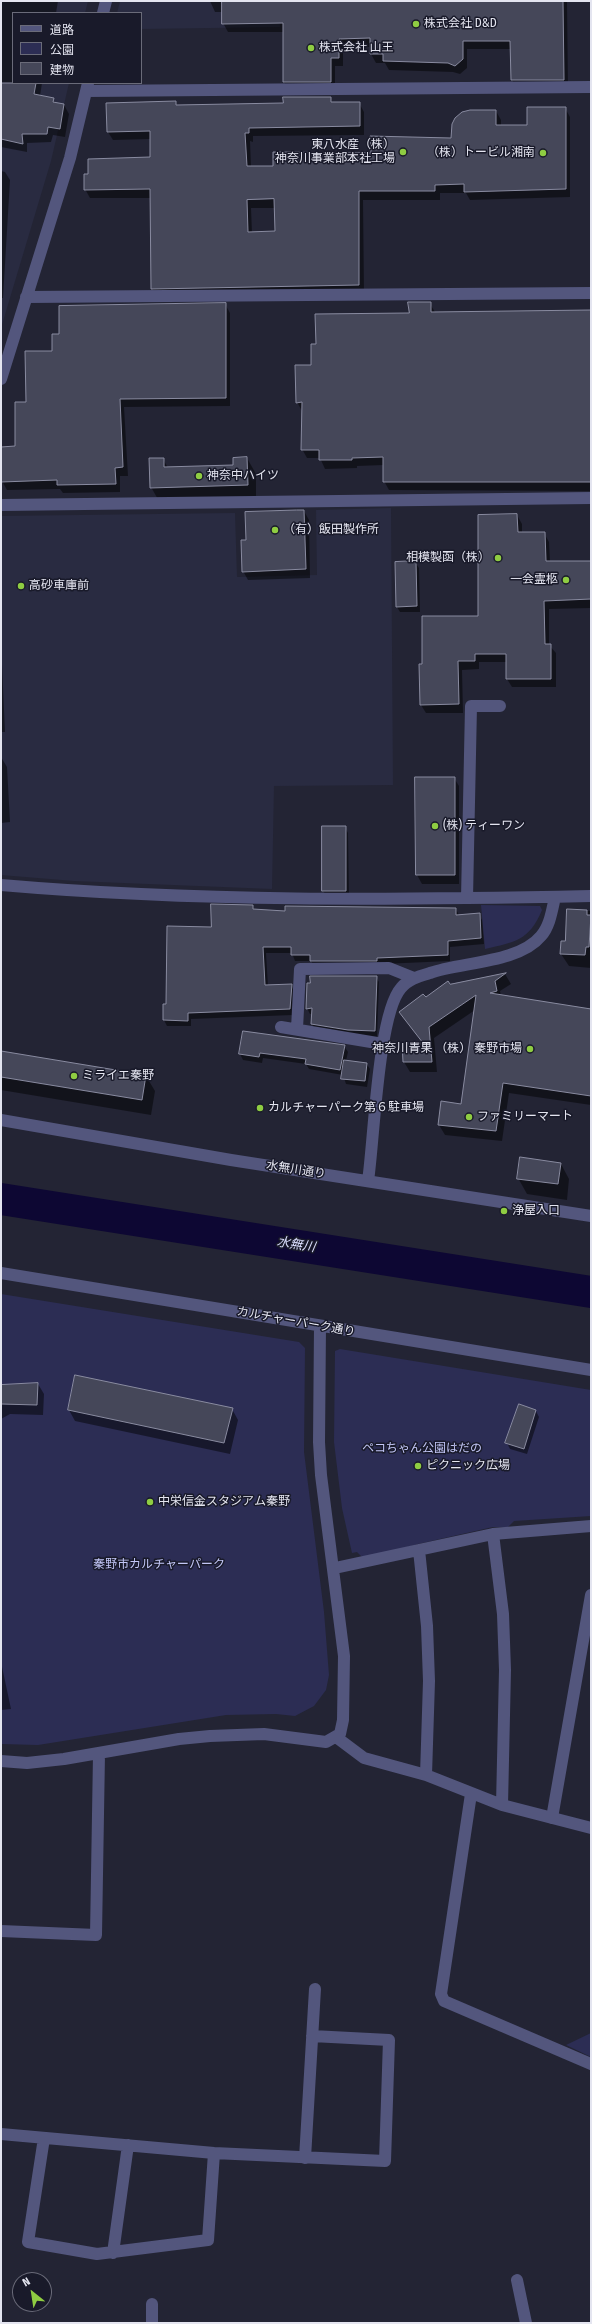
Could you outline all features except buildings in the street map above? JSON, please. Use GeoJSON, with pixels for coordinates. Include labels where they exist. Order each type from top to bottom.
{"type":"FeatureCollection","features":[{"type":"Feature","properties":{"kind":"street"},"geometry":{"type":"LineString","coordinates":[[103,12],[106,1]]}},
{"type":"Feature","properties":{"kind":"street"},"geometry":{"type":"LineString","coordinates":[[1,379],[70,158],[87,87],[591,87]]}},
{"type":"Feature","properties":{"kind":"street"},"geometry":{"type":"LineString","coordinates":[[26,297],[591,293]]}},
{"type":"Feature","properties":{"kind":"street"},"geometry":{"type":"LineString","coordinates":[[1,505],[591,498]]}},
{"type":"Feature","properties":{"kind":"street"},"geometry":{"type":"LineString","coordinates":[[467,898],[471,706],[500,706]]}},
{"type":"Feature","properties":{"kind":"street"},"geometry":{"type":"LineString","coordinates":[[1,885],[65,890],[300,899],[591,896]]}},
{"type":"Feature","properties":{"kind":"street"},"geometry":{"type":"LineString","coordinates":[[368,1181],[383,1044],[393,1000],[401,987],[414,978],[435,971],[512,954],[533,944],[542,936],[550,921],[555,897]]}},
{"type":"Feature","properties":{"kind":"street"},"geometry":{"type":"LineString","coordinates":[[297,1029],[300,969],[389,968],[414,978]]}},
{"type":"Feature","properties":{"kind":"street"},"geometry":{"type":"LineString","coordinates":[[281,1027],[383,1044]]}},
{"type":"Feature","properties":{"kind":"street","name":"水無川通り"},"geometry":{"type":"LineString","coordinates":[[1,1120],[231,1160],[591,1216]]}},
{"type":"Feature","properties":{"kind":"street","name":"カルチャーパーク通り"},"geometry":{"type":"LineString","coordinates":[[1,1272],[591,1370]]}},
{"type":"Feature","properties":{"kind":"street"},"geometry":{"type":"LineString","coordinates":[[1,1761],[27,1763],[99,1754],[179,1740],[238,1734],[264,1734],[326,1742],[336,1737],[341,1730],[343,1720],[344,1656],[321,1475],[319,1442],[320,1326]]}},
{"type":"Feature","properties":{"kind":"street"},"geometry":{"type":"LineString","coordinates":[[334,1568],[493,1534],[591,1526]]}},
{"type":"Feature","properties":{"kind":"street"},"geometry":{"type":"LineString","coordinates":[[493,1534],[503,1614],[505,1670],[502,1805]]}},
{"type":"Feature","properties":{"kind":"street"},"geometry":{"type":"LineString","coordinates":[[419,1550],[427,1626],[429,1681],[426,1775]]}},
{"type":"Feature","properties":{"kind":"street"},"geometry":{"type":"LineString","coordinates":[[552,1818],[591,1594]]}},
{"type":"Feature","properties":{"kind":"street"},"geometry":{"type":"LineString","coordinates":[[336,1737],[364,1758],[426,1775],[502,1805],[591,1828]]}},
{"type":"Feature","properties":{"kind":"street"},"geometry":{"type":"LineString","coordinates":[[1,1930],[96,1935],[99,1754]]}},
{"type":"Feature","properties":{"kind":"street"},"geometry":{"type":"LineString","coordinates":[[471,1794],[441,1994],[444,2000],[591,2064]]}},
{"type":"Feature","properties":{"kind":"street"},"geometry":{"type":"LineString","coordinates":[[305,2158],[314,1989]]}},
{"type":"Feature","properties":{"kind":"street"},"geometry":{"type":"LineString","coordinates":[[1,2134],[214,2153],[385,2161],[389,2040],[312,2036]]}},
{"type":"Feature","properties":{"kind":"street"},"geometry":{"type":"LineString","coordinates":[[44,2138],[28,2242],[97,2254],[208,2240],[214,2153]]}},
{"type":"Feature","properties":{"kind":"street"},"geometry":{"type":"LineString","coordinates":[[113,2253],[128,2145]]}},
{"type":"Feature","properties":{"kind":"street"},"geometry":{"type":"LineString","coordinates":[[517,2280],[526,2323]]}},
{"type":"Feature","properties":{"kind":"street"},"geometry":{"type":"LineString","coordinates":[[152,2304],[152,2323]]}},
{"type":"Feature","properties":{"kind":"shaded area"},"geometry":{"type":"Polygon","coordinates":[[[1,1],[88,1],[85,12],[12,12],[12,84],[69,84],[51,161],[1,328],[1,1]]]}},
{"type":"Feature","properties":{"kind":"shaded area"},"geometry":{"type":"Polygon","coordinates":[[[120,1],[279,1],[280,27],[142,29],[142,12],[117,12],[120,1]]]}},
{"type":"Feature","properties":{"kind":"shaded area"},"geometry":{"type":"Polygon","coordinates":[[[391,508],[393,785],[274,786],[272,889],[74,881],[1,875],[1,516],[235,513],[237,577],[317,575],[316,510],[391,508]]]}},
{"type":"Feature","properties":{"kind":"green space"},"geometry":{"type":"Polygon","coordinates":[[[481,905],[540,906],[542,910],[532,928],[526,934],[513,942],[485,949],[481,905]]]}},
{"type":"Feature","properties":{"kind":"green space","name":"秦野市カルチャーパーク"},"geometry":{"type":"Polygon","coordinates":[[[1,1294],[299,1342],[305,1348],[304,1452],[324,1612],[329,1675],[326,1690],[314,1706],[295,1716],[276,1714],[226,1715],[38,1745],[1,1744],[1,1294]]]}},
{"type":"Feature","properties":{"kind":"green space","name":"ペコちゃん公園はだの"},"geometry":{"type":"Polygon","coordinates":[[[340,1349],[591,1390],[591,1516],[514,1521],[508,1527],[493,1527],[418,1544],[380,1555],[362,1557],[357,1552],[352,1553],[342,1508],[334,1442],[335,1351],[340,1349]]]}},
{"type":"Feature","properties":{"kind":"green space"},"geometry":{"type":"Polygon","coordinates":[[[591,2033],[591,2057],[566,2045],[591,2033]]]}},
{"type":"Feature","properties":{"kind":"waterway","name":"水無川"},"geometry":{"type":"LineString","coordinates":[[1,1199],[591,1292]]}},
{"type":"Feature","properties":{"kind":"place","name":"株式会社 D&D"},"geometry":{"type":"Point","coordinates":[416,24]}},
{"type":"Feature","properties":{"kind":"place","name":"株式会社 山王"},"geometry":{"type":"Point","coordinates":[311,48]}},
{"type":"Feature","properties":{"kind":"place","name":"東八水産（株） 神奈川事業部本社工場"},"geometry":{"type":"Point","coordinates":[403,152]}},
{"type":"Feature","properties":{"kind":"place","name":"（株）トービル湘南"},"geometry":{"type":"Point","coordinates":[543,153]}},
{"type":"Feature","properties":{"kind":"place","name":"神奈中ハイツ"},"geometry":{"type":"Point","coordinates":[199,476]}},
{"type":"Feature","properties":{"kind":"place","name":"（有）飯田製作所"},"geometry":{"type":"Point","coordinates":[275,530]}},
{"type":"Feature","properties":{"kind":"place","name":"相模製函（株）"},"geometry":{"type":"Point","coordinates":[498,558]}},
{"type":"Feature","properties":{"kind":"place","name":"一会霊柩"},"geometry":{"type":"Point","coordinates":[566,580]}},
{"type":"Feature","properties":{"kind":"place","name":"高砂車庫前"},"geometry":{"type":"Point","coordinates":[21,586]}},
{"type":"Feature","properties":{"kind":"place","name":"(株) ティーワン"},"geometry":{"type":"Point","coordinates":[435,826]}},
{"type":"Feature","properties":{"kind":"place","name":"神奈川青果 （株） 秦野市場"},"geometry":{"type":"Point","coordinates":[530,1049]}},
{"type":"Feature","properties":{"kind":"place","name":"ミライエ秦野"},"geometry":{"type":"Point","coordinates":[74,1076]}},
{"type":"Feature","properties":{"kind":"place","name":"カルチャーパーク第６駐車場"},"geometry":{"type":"Point","coordinates":[260,1108]}},
{"type":"Feature","properties":{"kind":"place","name":"ファミリーマート"},"geometry":{"type":"Point","coordinates":[469,1117]}},
{"type":"Feature","properties":{"kind":"place","name":"浄屋入口"},"geometry":{"type":"Point","coordinates":[504,1211]}},
{"type":"Feature","properties":{"kind":"place","name":"ピクニック広場"},"geometry":{"type":"Point","coordinates":[418,1466]}},
{"type":"Feature","properties":{"kind":"place","name":"中栄信金スタジアム秦野"},"geometry":{"type":"Point","coordinates":[150,1502]}}]}
